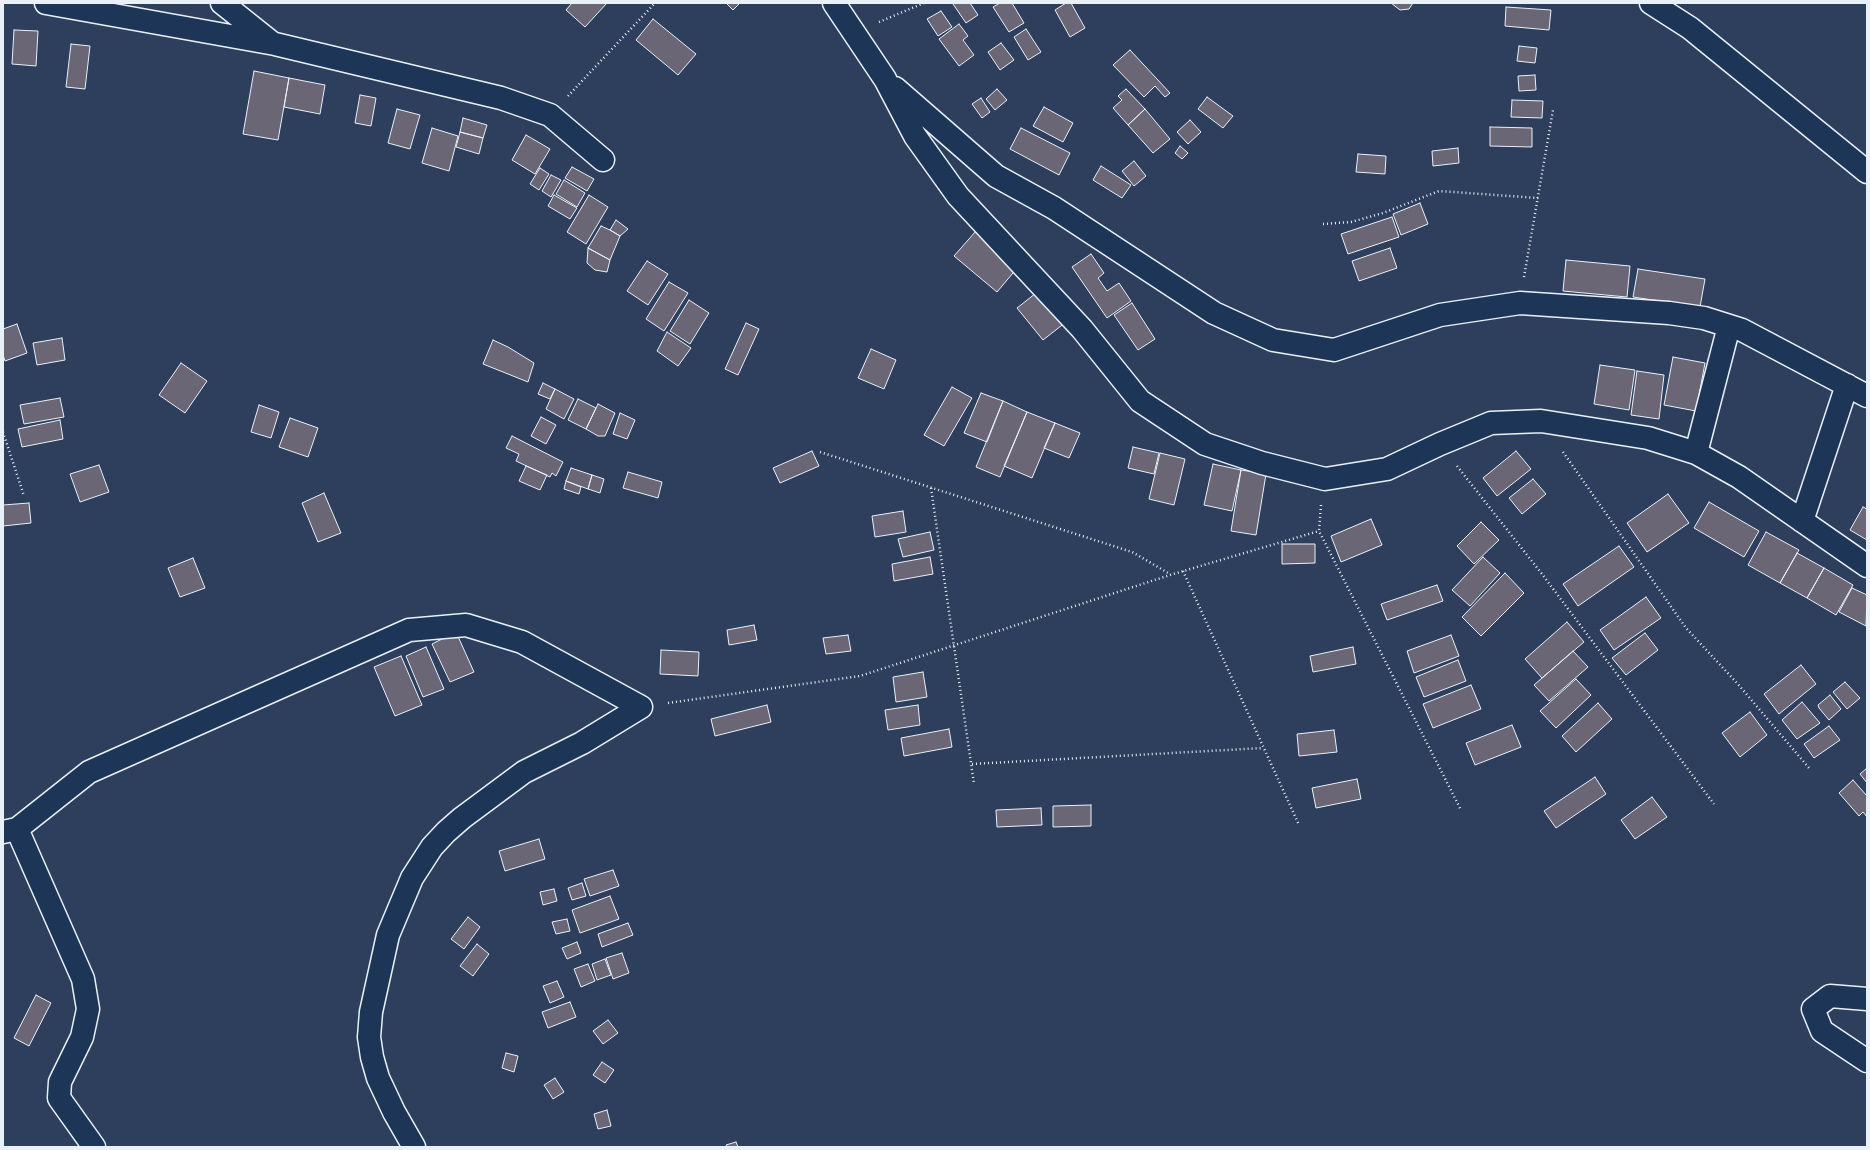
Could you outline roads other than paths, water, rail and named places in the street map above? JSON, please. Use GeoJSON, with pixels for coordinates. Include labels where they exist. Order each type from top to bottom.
{"type":"FeatureCollection","features":[{"type":"Feature","properties":{"kind":"street"},"geometry":{"type":"LineString","coordinates":[[46,3],[275,44],[501,98],[550,115],[603,160]]}},
{"type":"Feature","properties":{"kind":"street"},"geometry":{"type":"LineString","coordinates":[[222,3],[275,44]]}},
{"type":"Feature","properties":{"kind":"street"},"geometry":{"type":"LineString","coordinates":[[834,3],[885,79],[915,136],[958,196],[1082,329],[1140,401],[1205,444],[1262,463],[1325,479],[1387,470],[1440,444],[1491,423],[1541,421],[1648,438],[1696,452],[1739,477],[1867,566]]}},
{"type":"Feature","properties":{"kind":"street"},"geometry":{"type":"LineString","coordinates":[[1651,3],[1690,28],[1867,172]]}},
{"type":"Feature","properties":{"kind":"street"},"geometry":{"type":"LineString","coordinates":[[885,79],[996,176],[1054,208],[1214,312],[1273,340],[1334,350],[1440,315],[1520,303],[1669,313],[1704,318],[1742,330],[1867,396]]}},
{"type":"Feature","properties":{"kind":"street"},"geometry":{"type":"LineString","coordinates":[[1696,452],[1729,326]]}},
{"type":"Feature","properties":{"kind":"street"},"geometry":{"type":"LineString","coordinates":[[1802,521],[1847,385]]}},
{"type":"Feature","properties":{"kind":"street"},"geometry":{"type":"LineString","coordinates":[[94,1147],[59,1098],[60,1082],[82,1037],[88,1009],[83,979],[10,831],[89,772],[409,630],[466,625],[522,642],[641,707],[582,743],[524,772],[462,818],[432,847],[412,878],[388,934],[371,1012],[369,1037],[372,1057],[378,1078],[394,1112],[414,1147]]}},
{"type":"Feature","properties":{"kind":"street"},"geometry":{"type":"LineString","coordinates":[[1867,999],[1830,996],[1812,1009],[1822,1031],[1867,1061]]}}]}
